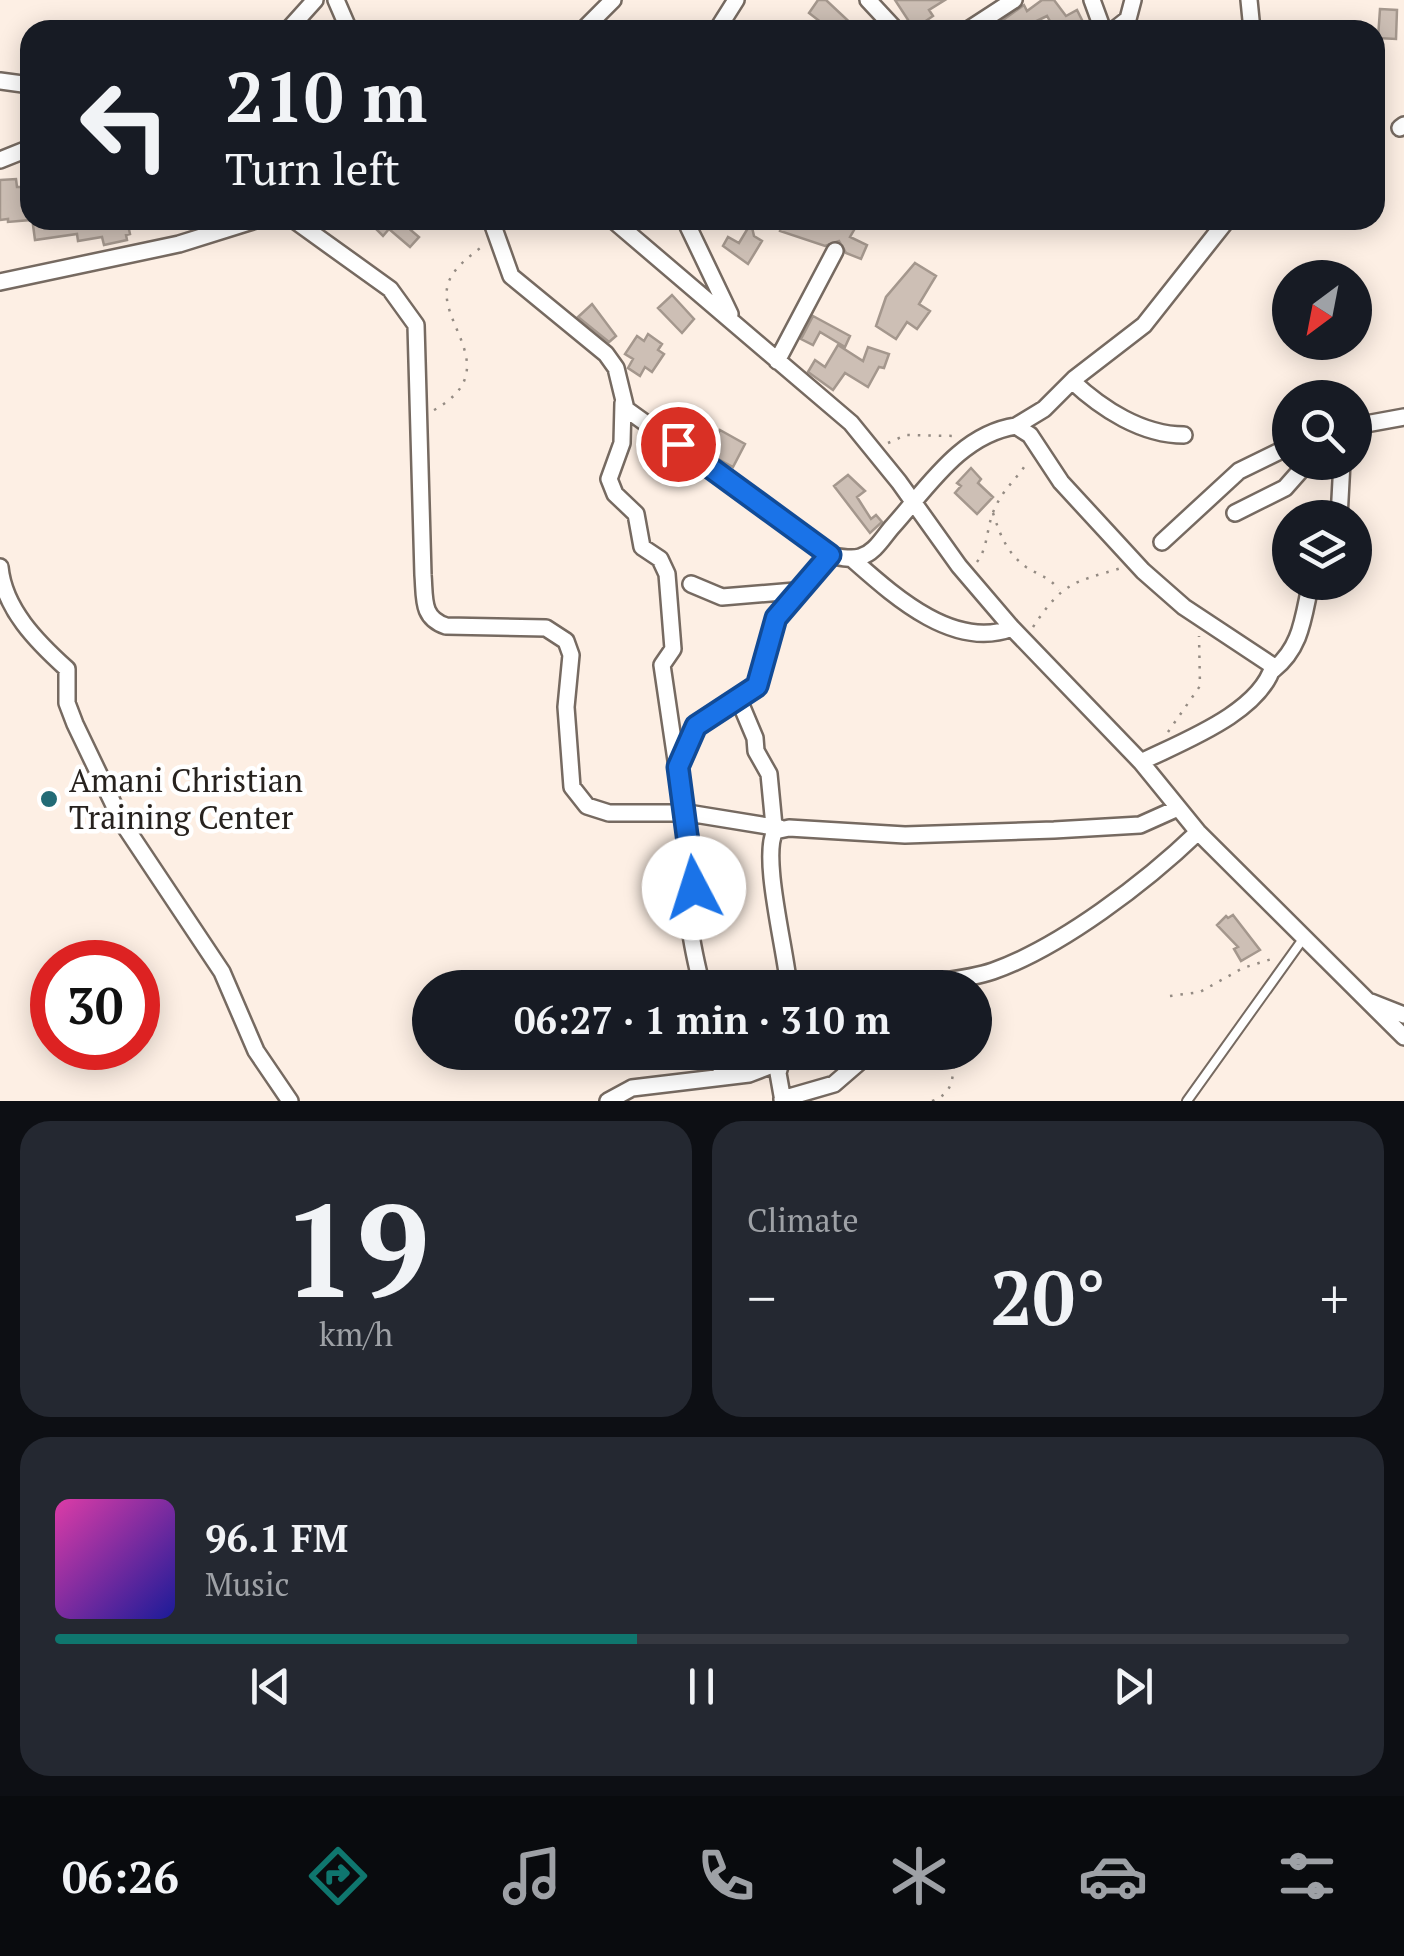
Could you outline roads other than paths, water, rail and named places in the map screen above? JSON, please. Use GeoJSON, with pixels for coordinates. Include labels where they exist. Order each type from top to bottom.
{"type":"FeatureCollection","features":[{"type":"Feature","properties":{"kind":"street"},"geometry":{"type":"LineString","coordinates":[[297,20],[315,0]]}},
{"type":"Feature","properties":{"kind":"street"},"geometry":{"type":"LineString","coordinates":[[593,20],[613,0]]}},
{"type":"Feature","properties":{"kind":"street"},"geometry":{"type":"LineString","coordinates":[[868,0],[887,20]]}},
{"type":"Feature","properties":{"kind":"street"},"geometry":{"type":"LineString","coordinates":[[983,20],[1014,0]]}},
{"type":"Feature","properties":{"kind":"street"},"geometry":{"type":"LineString","coordinates":[[0,282],[179,244],[224,230]]}},
{"type":"Feature","properties":{"kind":"street"},"geometry":{"type":"LineString","coordinates":[[308,230],[390,289],[416,324],[426,613],[446,626],[546,628],[570,646],[566,707],[575,795],[588,806],[608,813],[684,813],[777,827],[905,835],[1140,825],[1178,808]]}},
{"type":"Feature","properties":{"kind":"street"},"geometry":{"type":"LineString","coordinates":[[494,230],[510,276],[606,354],[616,368],[623,403],[622,443],[610,479],[615,494],[636,514],[642,547],[660,560],[667,574],[673,649],[662,666],[689,834],[693,870],[690,929],[698,970]]}},
{"type":"Feature","properties":{"kind":"street"},"geometry":{"type":"LineString","coordinates":[[626,230],[842,414],[1017,634],[1142,762],[1198,832],[1299,945],[1404,1037]]}},
{"type":"Feature","properties":{"kind":"street"},"geometry":{"type":"LineString","coordinates":[[687,230],[717,280],[731,318]]}},
{"type":"Feature","properties":{"kind":"street"},"geometry":{"type":"LineString","coordinates":[[623,403],[830,555],[850,558],[872,552],[956,456],[976,440],[1016,426],[1044,409],[1072,381],[1144,326],[1219,230]]}},
{"type":"Feature","properties":{"kind":"street"},"geometry":{"type":"LineString","coordinates":[[778,362],[835,251]]}},
{"type":"Feature","properties":{"kind":"street"},"geometry":{"type":"LineString","coordinates":[[1072,381],[1137,426],[1166,435],[1184,435]]}},
{"type":"Feature","properties":{"kind":"street"},"geometry":{"type":"LineString","coordinates":[[1372,423],[1404,418]]}},
{"type":"Feature","properties":{"kind":"street"},"geometry":{"type":"LineString","coordinates":[[1016,426],[1132,561],[1202,620],[1258,653],[1273,670]]}},
{"type":"Feature","properties":{"kind":"street"},"geometry":{"type":"LineString","coordinates":[[1162,542],[1239,470],[1272,454]]}},
{"type":"Feature","properties":{"kind":"street"},"geometry":{"type":"LineString","coordinates":[[1235,514],[1285,488],[1292,480]]}},
{"type":"Feature","properties":{"kind":"street"},"geometry":{"type":"LineString","coordinates":[[678,767],[696,726],[760,683],[771,626],[795,592],[830,555]]}},
{"type":"Feature","properties":{"kind":"street"},"geometry":{"type":"LineString","coordinates":[[850,558],[894,596],[933,618],[975,635],[1017,634]]}},
{"type":"Feature","properties":{"kind":"street"},"geometry":{"type":"LineString","coordinates":[[0,567],[4,590],[24,624],[66,669],[71,714],[122,822],[222,972],[256,1051],[290,1101]]}},
{"type":"Feature","properties":{"kind":"street"},"geometry":{"type":"LineString","coordinates":[[691,584],[722,597],[795,592]]}},
{"type":"Feature","properties":{"kind":"street"},"geometry":{"type":"LineString","coordinates":[[1142,762],[1220,723],[1262,685],[1292,652],[1307,600]]}},
{"type":"Feature","properties":{"kind":"street"},"geometry":{"type":"LineString","coordinates":[[739,700],[755,738],[756,751],[769,774],[777,827],[768,854],[786,970]]}},
{"type":"Feature","properties":{"kind":"street"},"geometry":{"type":"LineString","coordinates":[[992,971],[1060,938],[1151,876],[1198,832]]}},
{"type":"Feature","properties":{"kind":"street"},"geometry":{"type":"LineString","coordinates":[[1361,998],[1404,1015]]}},
{"type":"Feature","properties":{"kind":"street"},"geometry":{"type":"LineString","coordinates":[[721,1070],[722,1077]]}},
{"type":"Feature","properties":{"kind":"street"},"geometry":{"type":"LineString","coordinates":[[608,1101],[632,1088],[754,1070]]}},
{"type":"Feature","properties":{"kind":"street"},"geometry":{"type":"LineString","coordinates":[[779,1070],[782,1100],[834,1084],[850,1070]]}},
{"type":"Feature","properties":{"kind":"lane"},"geometry":{"type":"LineString","coordinates":[[1187,1101],[1299,945]]}},
{"type":"Feature","properties":{"kind":"place","name":"Amani Christian Training Center"},"geometry":{"type":"Point","coordinates":[49,799]}}]}
